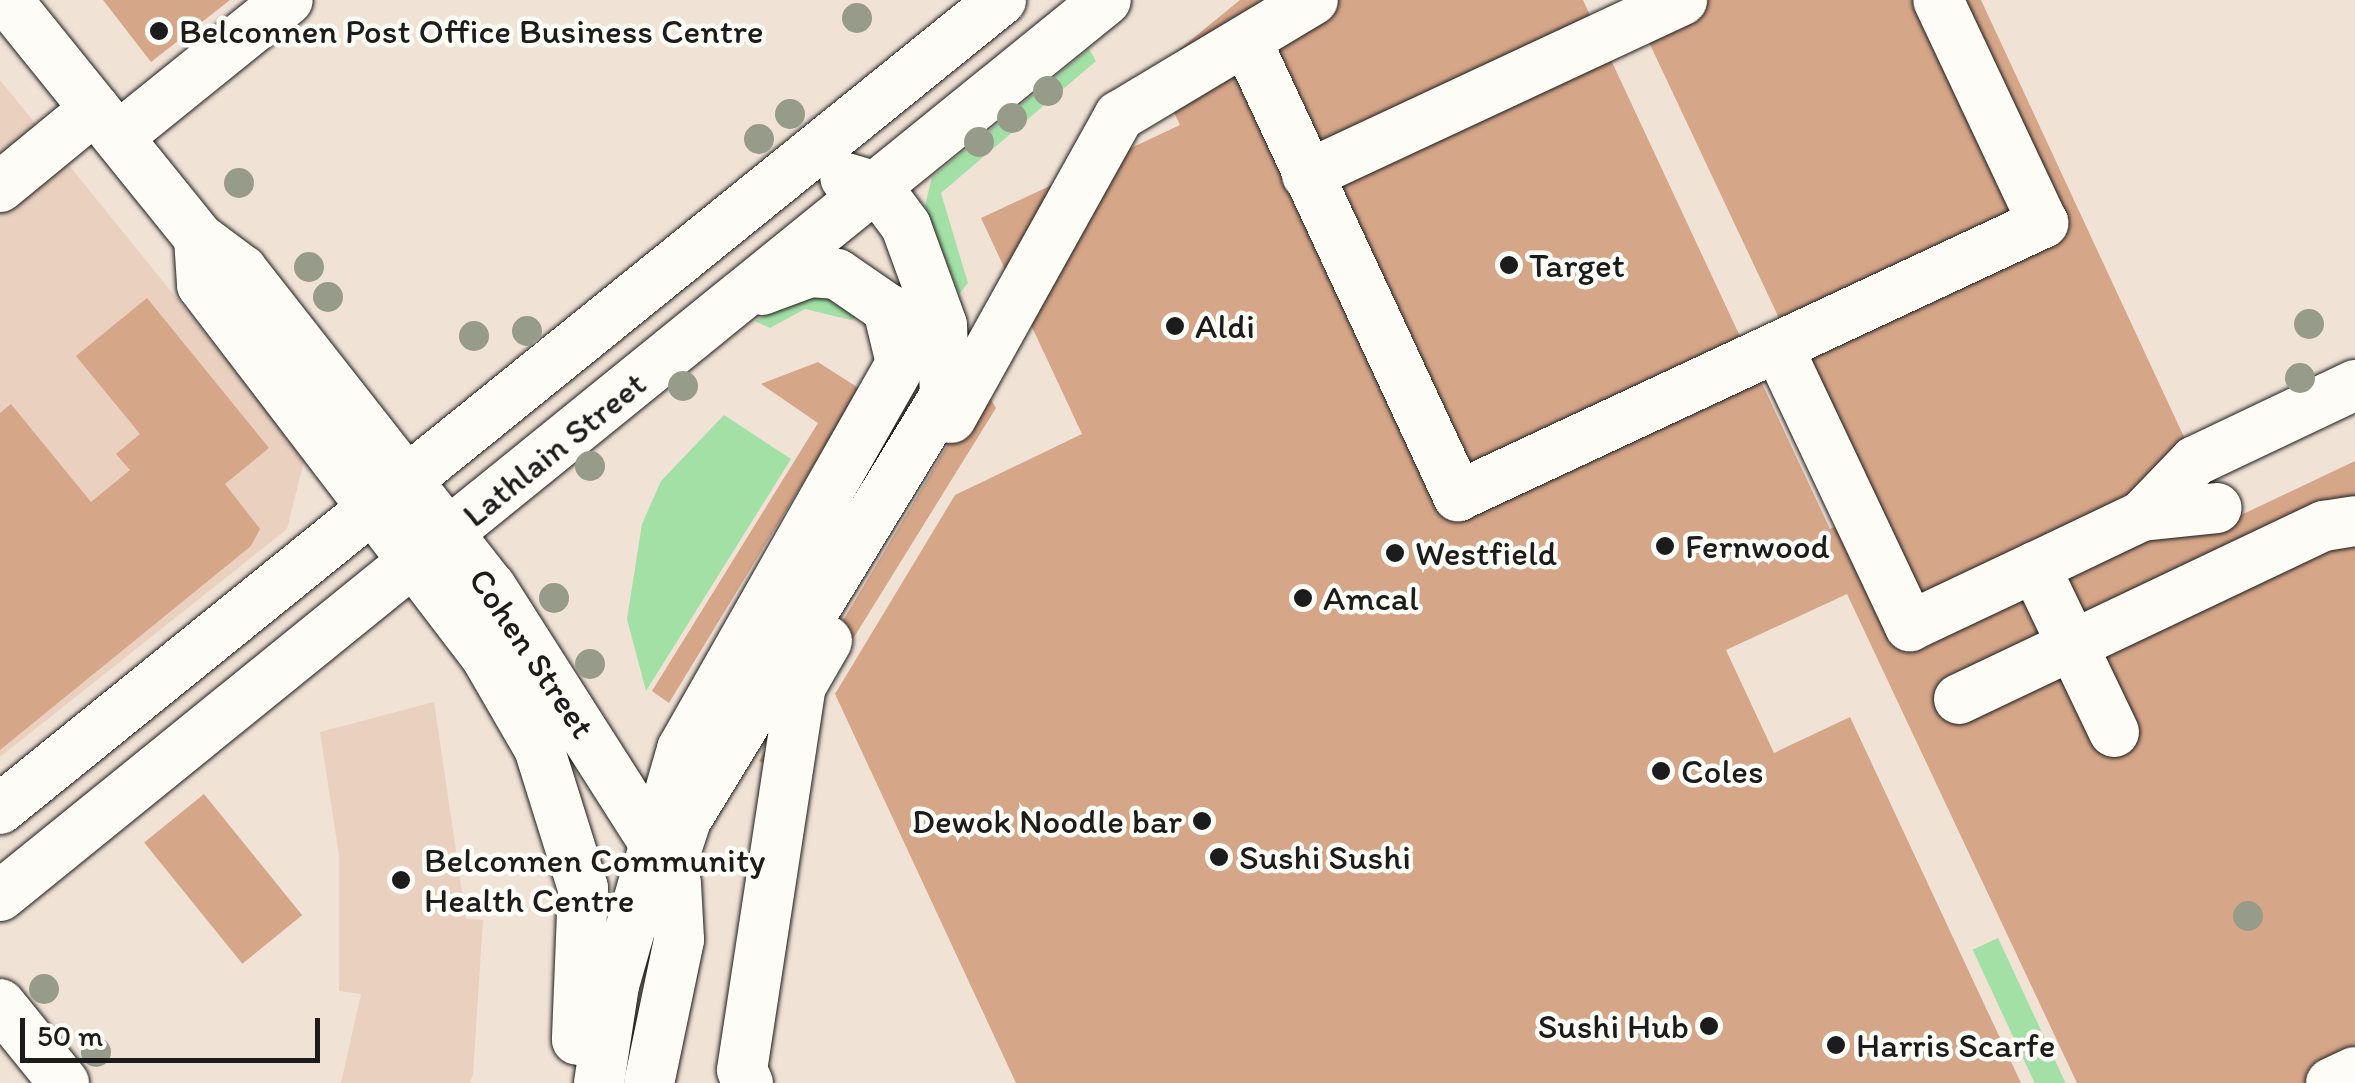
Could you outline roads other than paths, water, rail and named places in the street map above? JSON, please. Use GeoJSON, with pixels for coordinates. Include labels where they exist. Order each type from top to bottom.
{"type":"FeatureCollection","features":[{"type":"Feature","properties":{"kind":"street","name":"Cohen Street"},"geometry":{"type":"LineString","coordinates":[[7,0],[200,238],[242,270],[390,494],[660,855],[679,940],[649,1083]]}},
{"type":"Feature","properties":{"kind":"street"},"geometry":{"type":"LineString","coordinates":[[0,187],[107,123],[288,0]]}},
{"type":"Feature","properties":{"kind":"street","name":"Lathlain Street"},"geometry":{"type":"LineString","coordinates":[[0,809],[1001,0]]}},
{"type":"Feature","properties":{"kind":"street","name":"Lathlain Street"},"geometry":{"type":"LineString","coordinates":[[0,896],[1106,0]]}},
{"type":"Feature","properties":{"kind":"street"},"geometry":{"type":"LineString","coordinates":[[748,1083],[742,1070],[801,686],[1119,116],[1313,0]]}},
{"type":"Feature","properties":{"kind":"street"},"geometry":{"type":"LineString","coordinates":[[1308,174],[1682,0]]}},
{"type":"Feature","properties":{"kind":"street"},"geometry":{"type":"LineString","coordinates":[[1246,42],[1458,496],[2042,223],[1938,0]]}},
{"type":"Feature","properties":{"kind":"street"},"geometry":{"type":"LineString","coordinates":[[599,1083],[660,855],[940,411],[942,325],[906,226],[876,187],[847,177],[819,189],[688,290],[628,302]]}},
{"type":"Feature","properties":{"kind":"street"},"geometry":{"type":"LineString","coordinates":[[618,1083],[682,748],[901,363],[888,309],[837,274],[810,272],[739,299]]}},
{"type":"Feature","properties":{"kind":"street"},"geometry":{"type":"LineString","coordinates":[[1778,346],[1910,626],[2142,516],[2217,508]]}},
{"type":"Feature","properties":{"kind":"street"},"geometry":{"type":"LineString","coordinates":[[2142,516],[2195,461],[2355,384]]}},
{"type":"Feature","properties":{"kind":"street"},"geometry":{"type":"LineString","coordinates":[[1960,699],[2345,534]]}},
{"type":"Feature","properties":{"kind":"street","name":"Cohen Street"},"geometry":{"type":"LineString","coordinates":[[431,548],[513,700],[563,807],[583,888],[576,1083]]}},
{"type":"Feature","properties":{"kind":"street"},"geometry":{"type":"LineString","coordinates":[[2035,567],[2114,732]]}},
{"type":"Feature","properties":{"kind":"street"},"geometry":{"type":"LineString","coordinates":[[0,1004],[64,1083]]}},
{"type":"Feature","properties":{"kind":"street"},"geometry":{"type":"LineString","coordinates":[[2331,1083],[2355,1072]]}},
{"type":"Feature","properties":{"kind":"place","name":"Belconnen Post Office Business Centre"},"geometry":{"type":"Point","coordinates":[159,31]}},
{"type":"Feature","properties":{"kind":"place","name":"Target"},"geometry":{"type":"Point","coordinates":[1509,265]}},
{"type":"Feature","properties":{"kind":"place","name":"Aldi"},"geometry":{"type":"Point","coordinates":[1175,326]}},
{"type":"Feature","properties":{"kind":"place","name":"Fernwood"},"geometry":{"type":"Point","coordinates":[1665,546]}},
{"type":"Feature","properties":{"kind":"place","name":"Westfield"},"geometry":{"type":"Point","coordinates":[1395,553]}},
{"type":"Feature","properties":{"kind":"place","name":"Amcal"},"geometry":{"type":"Point","coordinates":[1303,598]}},
{"type":"Feature","properties":{"kind":"place","name":"Coles"},"geometry":{"type":"Point","coordinates":[1661,771]}},
{"type":"Feature","properties":{"kind":"place","name":"Dewok Noodle bar"},"geometry":{"type":"Point","coordinates":[1202,821]}},
{"type":"Feature","properties":{"kind":"place","name":"Sushi Sushi"},"geometry":{"type":"Point","coordinates":[1219,857]}},
{"type":"Feature","properties":{"kind":"place","name":"Belconnen Community Health Centre"},"geometry":{"type":"Point","coordinates":[401,880]}},
{"type":"Feature","properties":{"kind":"place","name":"Sushi Hub"},"geometry":{"type":"Point","coordinates":[1709,1026]}},
{"type":"Feature","properties":{"kind":"place","name":"Harris Scarfe"},"geometry":{"type":"Point","coordinates":[1836,1045]}}]}
